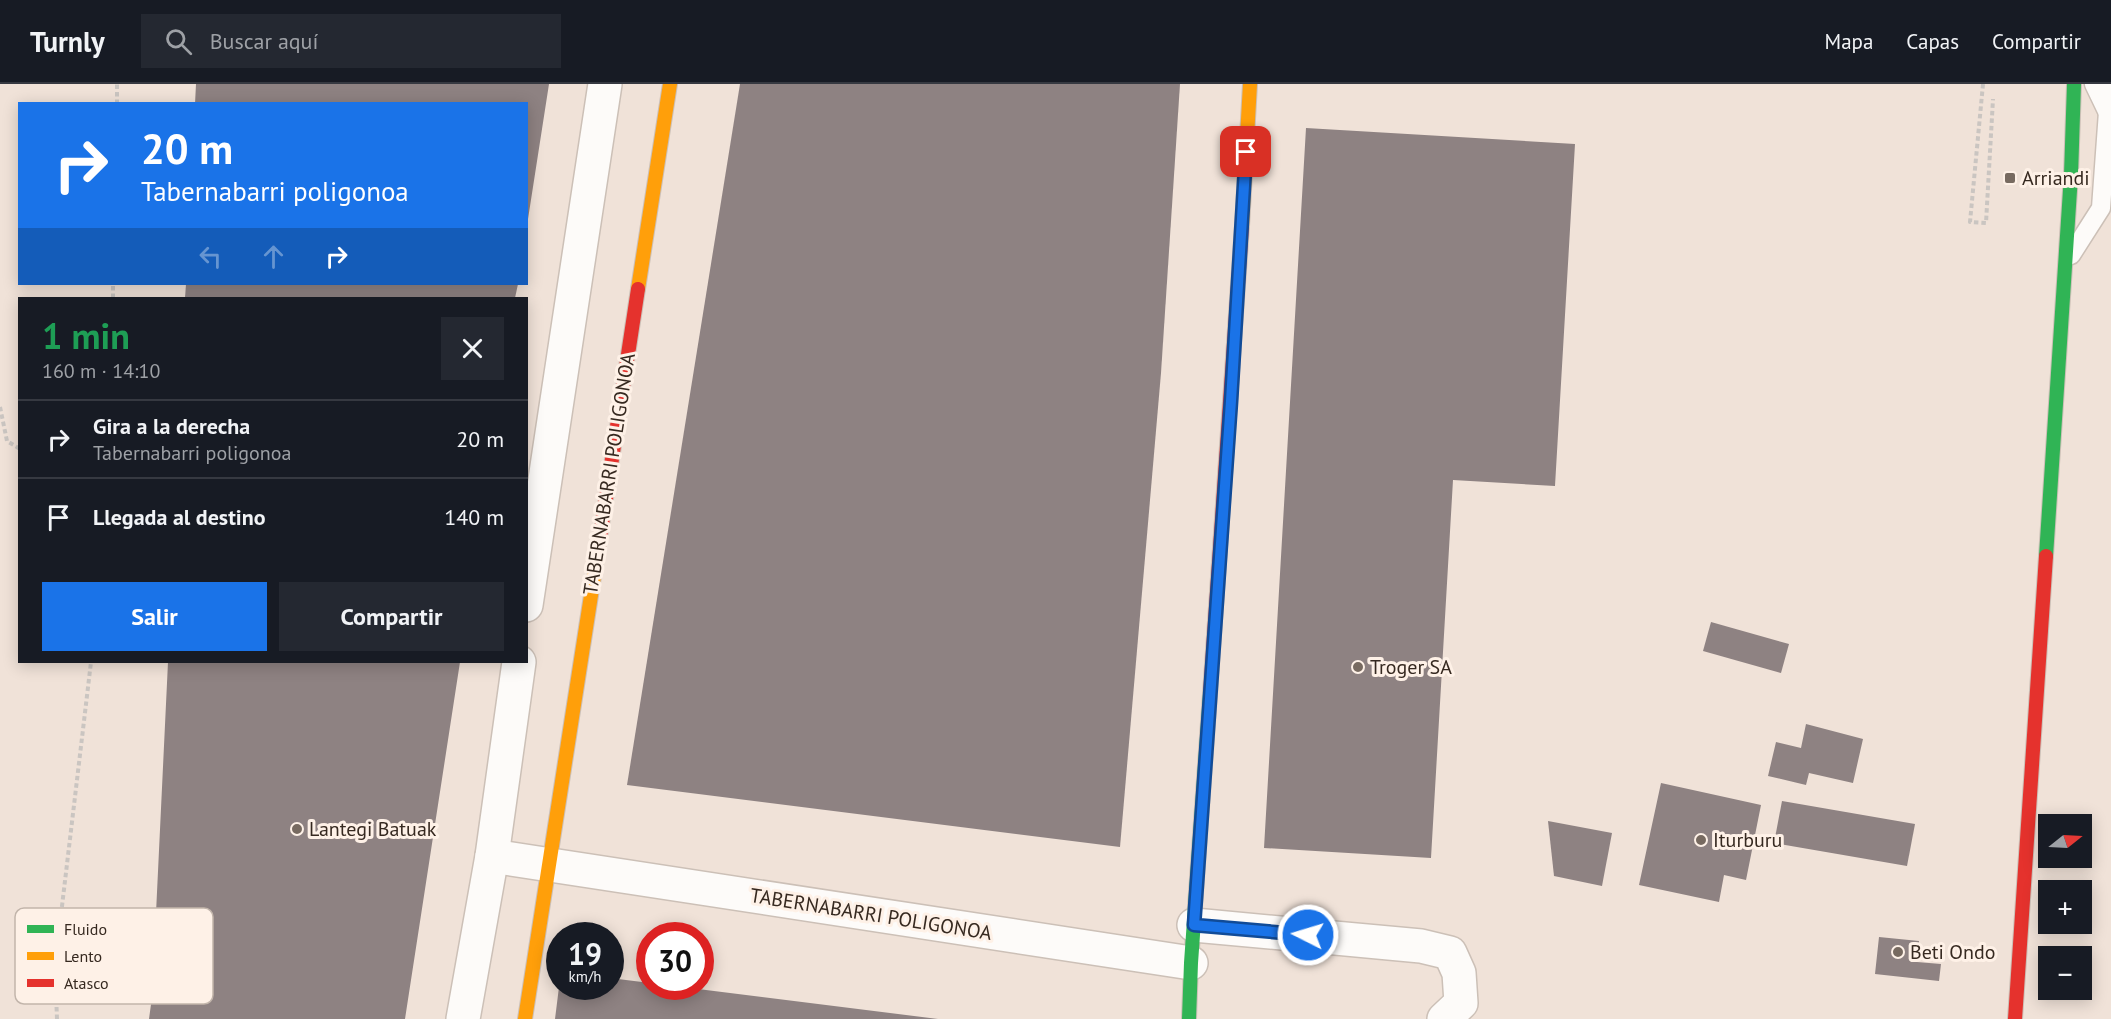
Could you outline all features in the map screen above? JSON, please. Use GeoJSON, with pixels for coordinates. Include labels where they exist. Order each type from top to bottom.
{"type":"FeatureCollection","features":[{"type":"Feature","properties":{"kind":"main road","name":"TABERNABARRI POLIGONOA"},"geometry":{"type":"LineString","coordinates":[[525,1019],[670,84]]}},
{"type":"Feature","properties":{"kind":"main road"},"geometry":{"type":"LineString","coordinates":[[1189,1019],[1250,84]]}},
{"type":"Feature","properties":{"kind":"main road"},"geometry":{"type":"LineString","coordinates":[[2072,175],[2074,84]]}},
{"type":"Feature","properties":{"kind":"main road"},"geometry":{"type":"LineString","coordinates":[[2015,1019],[2065,264],[2072,175],[2084,84]]}},
{"type":"Feature","properties":{"kind":"street"},"geometry":{"type":"LineString","coordinates":[[528,592],[605,84]]}},
{"type":"Feature","properties":{"kind":"street"},"geometry":{"type":"LineString","coordinates":[[463,1019],[492,856],[519,663]]}},
{"type":"Feature","properties":{"kind":"street","name":"TABERNABARRI POLIGONOA"},"geometry":{"type":"LineString","coordinates":[[492,856],[1191,963]]}},
{"type":"Feature","properties":{"kind":"street"},"geometry":{"type":"LineString","coordinates":[[1194,925],[1421,946],[1450,952],[1459,973],[1461,1004],[1444,1019]]}},
{"type":"Feature","properties":{"kind":"street"},"geometry":{"type":"LineString","coordinates":[[1189,1019],[1206,1019]]}},
{"type":"Feature","properties":{"kind":"lane"},"geometry":{"type":"LineString","coordinates":[[2094,84],[2108,113]]}},
{"type":"Feature","properties":{"kind":"lane"},"geometry":{"type":"LineString","coordinates":[[2065,264],[2101,208],[2110,84]]}},
{"type":"Feature","properties":{"kind":"path"},"geometry":{"type":"LineString","coordinates":[[117,84],[117,102]]}},
{"type":"Feature","properties":{"kind":"path"},"geometry":{"type":"LineString","coordinates":[[1983,84],[1971,222],[1986,223],[1993,99]]}},
{"type":"Feature","properties":{"kind":"path"},"geometry":{"type":"LineString","coordinates":[[0,407],[7,441],[18,448]]}},
{"type":"Feature","properties":{"kind":"path"},"geometry":{"type":"LineString","coordinates":[[62,908],[91,663]]}},
{"type":"Feature","properties":{"kind":"path"},"geometry":{"type":"LineString","coordinates":[[56,1004],[57,1019]]}},
{"type":"Feature","properties":{"kind":"building"},"geometry":{"type":"Polygon","coordinates":[[[196,84],[549,84],[528,219],[528,102],[195,102],[196,84]]]}},
{"type":"Feature","properties":{"kind":"building"},"geometry":{"type":"Polygon","coordinates":[[[740,84],[1180,84],[1161,373],[1120,847],[627,785],[740,84]]]}},
{"type":"Feature","properties":{"kind":"building","name":"Troger SA"},"geometry":{"type":"Polygon","coordinates":[[[1306,128],[1575,144],[1555,486],[1453,480],[1431,858],[1264,848],[1306,128]]]}},
{"type":"Feature","properties":{"kind":"building"},"geometry":{"type":"Polygon","coordinates":[[[186,285],[518,285],[515,297],[185,297],[186,285]]]}},
{"type":"Feature","properties":{"kind":"building"},"geometry":{"type":"Polygon","coordinates":[[[1711,622],[1789,644],[1781,673],[1703,651],[1711,622]]]}},
{"type":"Feature","properties":{"kind":"building","name":"Lantegi Batuak"},"geometry":{"type":"Polygon","coordinates":[[[168,663],[460,663],[405,1019],[149,1019],[151,1004],[213,1004],[213,908],[156,908],[168,663]]]}},
{"type":"Feature","properties":{"kind":"building"},"geometry":{"type":"Polygon","coordinates":[[[1806,724],[1863,739],[1853,783],[1809,773],[1806,785],[1768,776],[1776,742],[1801,748],[1806,724]]]}},
{"type":"Feature","properties":{"kind":"building","name":"Iturburu"},"geometry":{"type":"Polygon","coordinates":[[[1661,783],[1761,805],[1746,880],[1724,875],[1719,902],[1639,885],[1661,783]]]}},
{"type":"Feature","properties":{"kind":"building"},"geometry":{"type":"Polygon","coordinates":[[[1782,801],[1915,824],[1907,866],[1774,843],[1782,801]]]}},
{"type":"Feature","properties":{"kind":"building"},"geometry":{"type":"Polygon","coordinates":[[[1548,821],[1612,833],[1602,886],[1554,876],[1548,821]]]}},
{"type":"Feature","properties":{"kind":"building","name":"Beti Ondo"},"geometry":{"type":"Polygon","coordinates":[[[1879,937],[1919,941],[1917,962],[1941,964],[1939,981],[1875,974],[1879,937]]]}},
{"type":"Feature","properties":{"kind":"building"},"geometry":{"type":"Polygon","coordinates":[[[624,980],[636,981],[636,1000],[714,1000],[714,991],[938,1019],[555,1019],[557,1000],[624,1000],[624,980]]]}},
{"type":"Feature","properties":{"kind":"traffic: fast"},"geometry":{"type":"LineString","coordinates":[[2046,556],[2071,175],[2074,84]]}},
{"type":"Feature","properties":{"kind":"traffic: fast"},"geometry":{"type":"LineString","coordinates":[[1189,1019],[1210,694]]}},
{"type":"Feature","properties":{"kind":"traffic: slow"},"geometry":{"type":"LineString","coordinates":[[638,289],[670,84]]}},
{"type":"Feature","properties":{"kind":"traffic: slow"},"geometry":{"type":"LineString","coordinates":[[1242,226],[1250,84]]}},
{"type":"Feature","properties":{"kind":"traffic: slow"},"geometry":{"type":"LineString","coordinates":[[525,1019],[597,557]]}},
{"type":"Feature","properties":{"kind":"traffic: jam"},"geometry":{"type":"LineString","coordinates":[[1210,694],[1242,226]]}},
{"type":"Feature","properties":{"kind":"traffic: jam"},"geometry":{"type":"LineString","coordinates":[[597,557],[638,289]]}},
{"type":"Feature","properties":{"kind":"traffic: jam"},"geometry":{"type":"LineString","coordinates":[[2015,1019],[2046,556]]}},
{"type":"Feature","properties":{"kind":"place","name":"Arriandi"},"geometry":{"type":"Point","coordinates":[2010,178]}},
{"type":"Feature","properties":{"kind":"place","name":"Troger SA"},"geometry":{"type":"Point","coordinates":[1358,667]}},
{"type":"Feature","properties":{"kind":"place","name":"Lantegi Batuak"},"geometry":{"type":"Point","coordinates":[297,829]}},
{"type":"Feature","properties":{"kind":"place","name":"Iturburu"},"geometry":{"type":"Point","coordinates":[1701,840]}},
{"type":"Feature","properties":{"kind":"place","name":"Beti Ondo"},"geometry":{"type":"Point","coordinates":[1898,952]}},
{"type":"Feature","properties":{"kind":"route"},"geometry":{"type":"LineString","coordinates":[[1246,152],[1194,925],[1308,935]]}}]}
